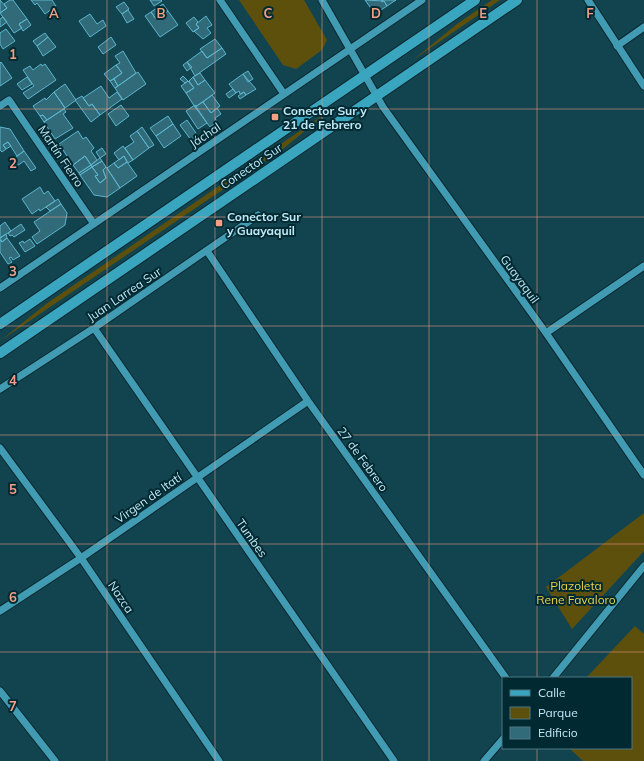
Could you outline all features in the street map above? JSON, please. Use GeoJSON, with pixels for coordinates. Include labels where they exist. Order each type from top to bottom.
{"type":"FeatureCollection","features":[{"type":"Feature","properties":{"kind":"main road","name":"Conector Sur"},"geometry":{"type":"LineString","coordinates":[[0,324],[475,0]]}},
{"type":"Feature","properties":{"kind":"main road","name":"Conector Sur"},"geometry":{"type":"LineString","coordinates":[[0,353],[517,0]]}},
{"type":"Feature","properties":{"kind":"street"},"geometry":{"type":"LineString","coordinates":[[220,0],[284,94]]}},
{"type":"Feature","properties":{"kind":"street","name":"Guayaquil"},"geometry":{"type":"LineString","coordinates":[[322,0],[377,96],[399,130],[546,333],[644,475]]}},
{"type":"Feature","properties":{"kind":"street","name":"Jáchal"},"geometry":{"type":"LineString","coordinates":[[0,288],[422,0]]}},
{"type":"Feature","properties":{"kind":"street"},"geometry":{"type":"LineString","coordinates":[[588,0],[644,86]]}},
{"type":"Feature","properties":{"kind":"street"},"geometry":{"type":"LineString","coordinates":[[617,46],[644,27]]}},
{"type":"Feature","properties":{"kind":"street","name":"Martín Fierro"},"geometry":{"type":"LineString","coordinates":[[0,106],[9,100],[94,224]]}},
{"type":"Feature","properties":{"kind":"street","name":"Juan Larrea Sur"},"geometry":{"type":"LineString","coordinates":[[0,389],[94,328],[258,215]]}},
{"type":"Feature","properties":{"kind":"street","name":"27 de Febrero"},"geometry":{"type":"LineString","coordinates":[[207,251],[308,400],[505,677]]}},
{"type":"Feature","properties":{"kind":"street"},"geometry":{"type":"LineString","coordinates":[[546,333],[644,266]]}},
{"type":"Feature","properties":{"kind":"street","name":"Tumbes"},"geometry":{"type":"LineString","coordinates":[[94,328],[394,761]]}},
{"type":"Feature","properties":{"kind":"street","name":"Virgen de Itatí"},"geometry":{"type":"LineString","coordinates":[[0,611],[81,558],[308,400]]}},
{"type":"Feature","properties":{"kind":"street","name":"Nazca"},"geometry":{"type":"LineString","coordinates":[[0,448],[81,558],[219,761]]}},
{"type":"Feature","properties":{"kind":"street"},"geometry":{"type":"LineString","coordinates":[[554,677],[644,566]]}},
{"type":"Feature","properties":{"kind":"street"},"geometry":{"type":"LineString","coordinates":[[0,692],[55,761]]}},
{"type":"Feature","properties":{"kind":"street"},"geometry":{"type":"LineString","coordinates":[[484,761],[502,740]]}},
{"type":"Feature","properties":{"kind":"green space"},"geometry":{"type":"Polygon","coordinates":[[[239,0],[304,0],[327,40],[322,50],[296,69],[283,65],[239,0]]]}},
{"type":"Feature","properties":{"kind":"green space"},"geometry":{"type":"Polygon","coordinates":[[[492,0],[500,0],[413,60],[457,24],[492,0]]]}},
{"type":"Feature","properties":{"kind":"green space"},"geometry":{"type":"Polygon","coordinates":[[[332,109],[284,148],[0,341],[46,304],[332,109]]]}},
{"type":"Feature","properties":{"kind":"green space","name":"Plazoleta Rene Favaloro"},"geometry":{"type":"Polygon","coordinates":[[[644,513],[644,551],[572,629],[546,587],[644,513]]]}},
{"type":"Feature","properties":{"kind":"green space"},"geometry":{"type":"Polygon","coordinates":[[[635,626],[644,634],[644,761],[583,761],[570,749],[632,749],[632,677],[587,677],[635,626]]]}},
{"type":"Feature","properties":{"kind":"building"},"geometry":{"type":"Polygon","coordinates":[[[0,0],[7,8],[0,13],[0,0]]]}},
{"type":"Feature","properties":{"kind":"building"},"geometry":{"type":"Polygon","coordinates":[[[10,0],[13,0],[27,19],[19,24],[22,28],[14,33],[0,13],[7,8],[4,4],[10,0]]]}},
{"type":"Feature","properties":{"kind":"building"},"geometry":{"type":"Polygon","coordinates":[[[31,0],[52,0],[56,6],[45,14],[37,3],[35,5],[31,0]]]}},
{"type":"Feature","properties":{"kind":"building"},"geometry":{"type":"Polygon","coordinates":[[[150,0],[161,0],[162,1],[154,6],[150,0]]]}},
{"type":"Feature","properties":{"kind":"building"},"geometry":{"type":"Polygon","coordinates":[[[365,0],[384,1],[387,6],[375,14],[365,0]]]}},
{"type":"Feature","properties":{"kind":"building"},"geometry":{"type":"Polygon","coordinates":[[[381,0],[396,0],[387,6],[384,1],[382,2],[381,0]]]}},
{"type":"Feature","properties":{"kind":"building"},"geometry":{"type":"Polygon","coordinates":[[[124,2],[129,9],[122,14],[116,7],[124,2]]]}},
{"type":"Feature","properties":{"kind":"building"},"geometry":{"type":"Polygon","coordinates":[[[163,4],[168,11],[156,19],[151,12],[163,4]]]}},
{"type":"Feature","properties":{"kind":"building"},"geometry":{"type":"Polygon","coordinates":[[[128,10],[134,19],[127,23],[122,14],[128,10]]]}},
{"type":"Feature","properties":{"kind":"building"},"geometry":{"type":"Polygon","coordinates":[[[168,11],[178,25],[160,37],[145,16],[151,12],[156,19],[168,11]]]}},
{"type":"Feature","properties":{"kind":"building"},"geometry":{"type":"Polygon","coordinates":[[[90,14],[97,24],[103,20],[106,26],[90,37],[79,21],[90,14]]]}},
{"type":"Feature","properties":{"kind":"building"},"geometry":{"type":"Polygon","coordinates":[[[206,16],[212,25],[207,28],[211,33],[203,39],[194,31],[199,28],[196,24],[206,16]]]}},
{"type":"Feature","properties":{"kind":"building"},"geometry":{"type":"Polygon","coordinates":[[[3,17],[7,22],[0,27],[0,19],[3,17]]]}},
{"type":"Feature","properties":{"kind":"building"},"geometry":{"type":"Polygon","coordinates":[[[194,17],[198,22],[196,24],[199,28],[193,32],[186,23],[194,17]]]}},
{"type":"Feature","properties":{"kind":"building"},"geometry":{"type":"Polygon","coordinates":[[[27,19],[31,25],[23,31],[19,24],[27,19]]]}},
{"type":"Feature","properties":{"kind":"building"},"geometry":{"type":"Polygon","coordinates":[[[6,29],[15,41],[3,49],[0,44],[0,33],[6,29]]]}},
{"type":"Feature","properties":{"kind":"building"},"geometry":{"type":"Polygon","coordinates":[[[45,33],[48,37],[37,46],[33,41],[45,33]]]}},
{"type":"Feature","properties":{"kind":"building"},"geometry":{"type":"Polygon","coordinates":[[[48,37],[56,47],[43,56],[37,46],[48,37]]]}},
{"type":"Feature","properties":{"kind":"building"},"geometry":{"type":"Polygon","coordinates":[[[111,37],[116,45],[103,54],[98,47],[111,37]]]}},
{"type":"Feature","properties":{"kind":"building"},"geometry":{"type":"Polygon","coordinates":[[[215,39],[222,48],[207,58],[200,49],[215,39]]]}},
{"type":"Feature","properties":{"kind":"building"},"geometry":{"type":"Polygon","coordinates":[[[222,48],[226,54],[195,76],[187,62],[202,51],[207,58],[222,48]]]}},
{"type":"Feature","properties":{"kind":"building"},"geometry":{"type":"Polygon","coordinates":[[[123,51],[136,73],[118,86],[114,79],[122,73],[116,65],[120,63],[115,56],[123,51]]]}},
{"type":"Feature","properties":{"kind":"building"},"geometry":{"type":"Polygon","coordinates":[[[1,62],[12,78],[0,86],[0,63],[1,62]]]}},
{"type":"Feature","properties":{"kind":"building"},"geometry":{"type":"Polygon","coordinates":[[[187,62],[192,67],[187,71],[183,65],[187,62]]]}},
{"type":"Feature","properties":{"kind":"building"},"geometry":{"type":"Polygon","coordinates":[[[41,64],[42,66],[45,64],[56,80],[28,99],[23,93],[34,86],[23,70],[30,66],[33,70],[41,64]]]}},
{"type":"Feature","properties":{"kind":"building"},"geometry":{"type":"Polygon","coordinates":[[[116,65],[122,73],[110,81],[104,74],[116,65]]]}},
{"type":"Feature","properties":{"kind":"building"},"geometry":{"type":"Polygon","coordinates":[[[248,71],[253,79],[248,82],[243,74],[248,71]]]}},
{"type":"Feature","properties":{"kind":"building"},"geometry":{"type":"Polygon","coordinates":[[[138,72],[146,84],[123,100],[115,88],[138,72]]]}},
{"type":"Feature","properties":{"kind":"building"},"geometry":{"type":"Polygon","coordinates":[[[200,73],[205,80],[198,85],[193,77],[200,73]]]}},
{"type":"Feature","properties":{"kind":"building"},"geometry":{"type":"Polygon","coordinates":[[[243,74],[256,89],[246,95],[244,92],[240,94],[239,91],[236,93],[229,84],[243,74]]]}},
{"type":"Feature","properties":{"kind":"building"},"geometry":{"type":"Polygon","coordinates":[[[183,76],[188,81],[185,83],[180,79],[183,76]]]}},
{"type":"Feature","properties":{"kind":"building"},"geometry":{"type":"Polygon","coordinates":[[[27,77],[32,84],[22,90],[17,84],[27,77]]]}},
{"type":"Feature","properties":{"kind":"building"},"geometry":{"type":"Polygon","coordinates":[[[193,77],[198,85],[205,80],[215,93],[195,107],[186,93],[194,88],[189,81],[193,77]]]}},
{"type":"Feature","properties":{"kind":"building"},"geometry":{"type":"Polygon","coordinates":[[[114,79],[118,86],[115,88],[110,81],[114,79]]]}},
{"type":"Feature","properties":{"kind":"building"},"geometry":{"type":"Polygon","coordinates":[[[188,81],[194,88],[186,93],[181,86],[188,81]]]}},
{"type":"Feature","properties":{"kind":"building"},"geometry":{"type":"Polygon","coordinates":[[[65,84],[76,100],[65,108],[54,92],[65,84]]]}},
{"type":"Feature","properties":{"kind":"building"},"geometry":{"type":"Polygon","coordinates":[[[101,86],[109,98],[117,92],[122,99],[100,115],[92,104],[89,106],[83,98],[101,86]]]}},
{"type":"Feature","properties":{"kind":"building"},"geometry":{"type":"Polygon","coordinates":[[[233,89],[236,93],[229,98],[226,94],[233,89]]]}},
{"type":"Feature","properties":{"kind":"building"},"geometry":{"type":"Polygon","coordinates":[[[54,92],[65,108],[47,120],[43,115],[40,116],[33,106],[45,98],[46,100],[54,92]]]}},
{"type":"Feature","properties":{"kind":"building"},"geometry":{"type":"Polygon","coordinates":[[[244,92],[246,95],[240,99],[238,96],[244,92]]]}},
{"type":"Feature","properties":{"kind":"building"},"geometry":{"type":"Polygon","coordinates":[[[212,95],[220,106],[211,113],[203,102],[212,95]]]}},
{"type":"Feature","properties":{"kind":"building"},"geometry":{"type":"Polygon","coordinates":[[[82,96],[89,106],[92,104],[100,115],[91,122],[75,100],[82,96]]]}},
{"type":"Feature","properties":{"kind":"building"},"geometry":{"type":"Polygon","coordinates":[[[203,102],[211,113],[217,108],[221,114],[215,118],[217,122],[210,127],[195,107],[203,102]]]}},
{"type":"Feature","properties":{"kind":"building"},"geometry":{"type":"Polygon","coordinates":[[[121,105],[129,116],[116,126],[108,114],[121,105]]]}},
{"type":"Feature","properties":{"kind":"building"},"geometry":{"type":"Polygon","coordinates":[[[195,105],[207,123],[198,129],[186,111],[195,105]]]}},
{"type":"Feature","properties":{"kind":"building"},"geometry":{"type":"Polygon","coordinates":[[[64,109],[66,112],[63,114],[73,128],[55,139],[44,122],[64,109]]]}},
{"type":"Feature","properties":{"kind":"building"},"geometry":{"type":"Polygon","coordinates":[[[43,115],[47,120],[44,122],[40,116],[43,115]]]}},
{"type":"Feature","properties":{"kind":"building"},"geometry":{"type":"Polygon","coordinates":[[[168,116],[173,124],[156,136],[150,128],[168,116]]]}},
{"type":"Feature","properties":{"kind":"building"},"geometry":{"type":"Polygon","coordinates":[[[187,120],[198,136],[191,140],[180,125],[187,120]]]}},
{"type":"Feature","properties":{"kind":"building"},"geometry":{"type":"Polygon","coordinates":[[[173,124],[181,136],[164,148],[156,136],[173,124]]]}},
{"type":"Feature","properties":{"kind":"building"},"geometry":{"type":"Polygon","coordinates":[[[0,127],[10,129],[24,151],[17,156],[8,142],[3,145],[6,149],[2,152],[0,150],[0,127]]]}},
{"type":"Feature","properties":{"kind":"building"},"geometry":{"type":"Polygon","coordinates":[[[142,127],[154,145],[149,148],[137,131],[142,127]]]}},
{"type":"Feature","properties":{"kind":"building"},"geometry":{"type":"Polygon","coordinates":[[[78,131],[83,139],[86,137],[94,148],[91,151],[97,160],[91,165],[85,156],[73,165],[59,144],[78,131]]]}},
{"type":"Feature","properties":{"kind":"building"},"geometry":{"type":"Polygon","coordinates":[[[137,131],[149,148],[133,160],[125,148],[134,142],[130,136],[137,131]]]}},
{"type":"Feature","properties":{"kind":"building"},"geometry":{"type":"Polygon","coordinates":[[[8,142],[11,146],[6,149],[3,145],[8,142]]]}},
{"type":"Feature","properties":{"kind":"building"},"geometry":{"type":"Polygon","coordinates":[[[123,146],[133,160],[128,163],[124,156],[119,160],[114,153],[123,146]]]}},
{"type":"Feature","properties":{"kind":"building"},"geometry":{"type":"Polygon","coordinates":[[[102,148],[106,154],[100,158],[96,152],[102,148]]]}},
{"type":"Feature","properties":{"kind":"building"},"geometry":{"type":"Polygon","coordinates":[[[24,151],[36,168],[31,171],[24,161],[17,166],[12,160],[24,151]]]}},
{"type":"Feature","properties":{"kind":"building"},"geometry":{"type":"Polygon","coordinates":[[[85,156],[91,165],[79,173],[73,165],[85,156]]]}},
{"type":"Feature","properties":{"kind":"building"},"geometry":{"type":"Polygon","coordinates":[[[124,156],[127,162],[118,168],[114,163],[124,156]]]}},
{"type":"Feature","properties":{"kind":"building"},"geometry":{"type":"Polygon","coordinates":[[[100,158],[102,161],[92,167],[91,165],[100,158]]]}},
{"type":"Feature","properties":{"kind":"building"},"geometry":{"type":"Polygon","coordinates":[[[102,161],[106,167],[103,170],[106,178],[100,183],[95,176],[98,175],[92,167],[102,161]]]}},
{"type":"Feature","properties":{"kind":"building"},"geometry":{"type":"Polygon","coordinates":[[[127,162],[137,176],[120,188],[107,168],[114,163],[118,168],[127,162]]]}},
{"type":"Feature","properties":{"kind":"building"},"geometry":{"type":"Polygon","coordinates":[[[91,165],[92,167],[80,175],[79,173],[91,165]]]}},
{"type":"Feature","properties":{"kind":"building"},"geometry":{"type":"Polygon","coordinates":[[[92,167],[98,175],[95,176],[100,183],[106,178],[103,170],[106,167],[120,188],[107,197],[94,195],[80,175],[92,167]]]}},
{"type":"Feature","properties":{"kind":"building"},"geometry":{"type":"Polygon","coordinates":[[[40,187],[44,194],[48,191],[55,201],[40,211],[39,209],[32,214],[22,199],[40,187]]]}},
{"type":"Feature","properties":{"kind":"building"},"geometry":{"type":"Polygon","coordinates":[[[58,199],[61,204],[50,211],[46,207],[58,199]]]}},
{"type":"Feature","properties":{"kind":"building"},"geometry":{"type":"Polygon","coordinates":[[[61,204],[67,213],[65,225],[37,244],[32,237],[40,231],[34,222],[61,204]]]}},
{"type":"Feature","properties":{"kind":"building"},"geometry":{"type":"Polygon","coordinates":[[[5,222],[11,231],[0,238],[0,226],[5,222]]]}},
{"type":"Feature","properties":{"kind":"building"},"geometry":{"type":"Polygon","coordinates":[[[21,224],[25,230],[14,237],[12,235],[10,236],[8,233],[21,224]]]}},
{"type":"Feature","properties":{"kind":"building"},"geometry":{"type":"Polygon","coordinates":[[[6,234],[7,238],[2,242],[0,238],[6,234]]]}},
{"type":"Feature","properties":{"kind":"building"},"geometry":{"type":"Polygon","coordinates":[[[7,238],[20,256],[13,260],[11,257],[9,258],[12,262],[8,264],[0,252],[0,240],[2,242],[7,238]]]}},
{"type":"Feature","properties":{"kind":"building"},"geometry":{"type":"Polygon","coordinates":[[[30,239],[35,246],[25,252],[19,243],[23,241],[24,243],[30,239]]]}},
{"type":"Feature","properties":{"kind":"place","name":"Conector Sur y 21 de Febrero"},"geometry":{"type":"Point","coordinates":[275,117]}},
{"type":"Feature","properties":{"kind":"place","name":"Conector Sur y Guayaquil"},"geometry":{"type":"Point","coordinates":[219,223]}}]}
